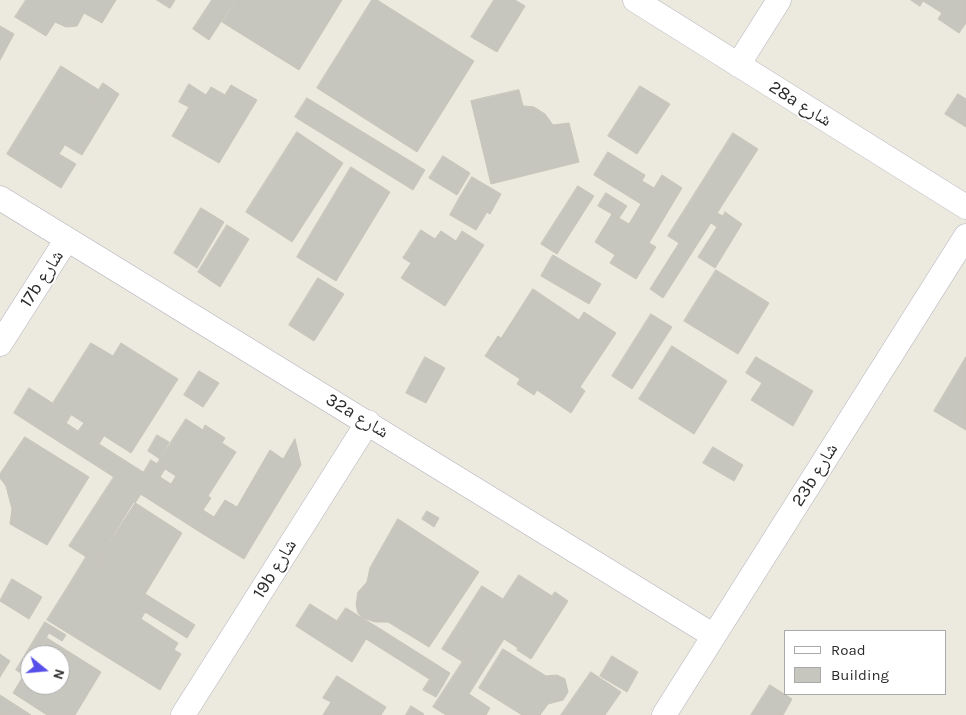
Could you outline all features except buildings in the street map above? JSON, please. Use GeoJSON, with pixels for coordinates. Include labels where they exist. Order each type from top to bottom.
{"type":"FeatureCollection","features":[{"type":"Feature","properties":{"kind":"street","name":"28a شارع"},"geometry":{"type":"LineString","coordinates":[[635,0],[966,207]]}},
{"type":"Feature","properties":{"kind":"street"},"geometry":{"type":"LineString","coordinates":[[738,65],[779,0]]}},
{"type":"Feature","properties":{"kind":"street","name":"32a شارع"},"geometry":{"type":"LineString","coordinates":[[0,198],[714,636]]}},
{"type":"Feature","properties":{"kind":"street","name":"23b شارع"},"geometry":{"type":"LineString","coordinates":[[664,715],[966,236]]}},
{"type":"Feature","properties":{"kind":"street","name":"17b شارع"},"geometry":{"type":"LineString","coordinates":[[0,344],[67,239]]}},
{"type":"Feature","properties":{"kind":"street","name":"19b شارع"},"geometry":{"type":"LineString","coordinates":[[183,715],[368,422]]}}]}
